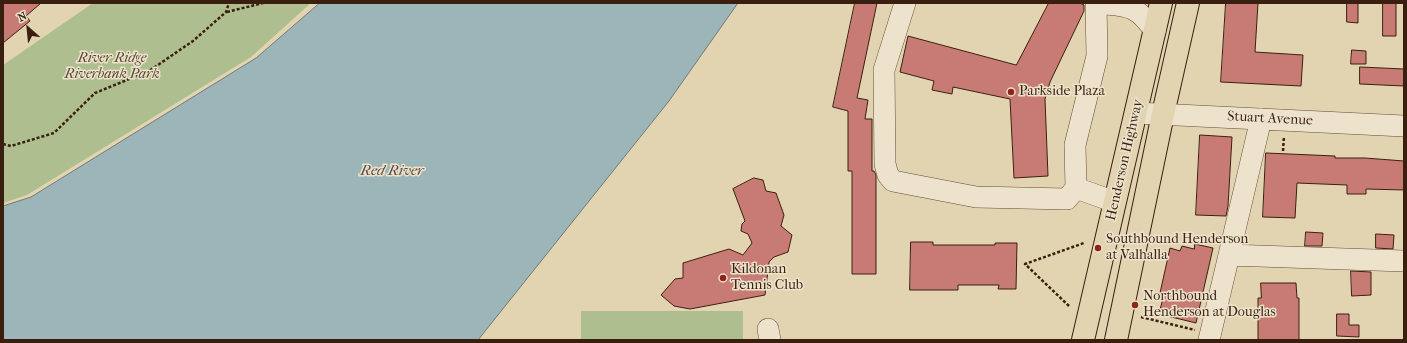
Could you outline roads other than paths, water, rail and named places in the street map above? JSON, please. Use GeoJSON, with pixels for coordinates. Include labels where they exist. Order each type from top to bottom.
{"type":"FeatureCollection","features":[{"type":"Feature","properties":{"kind":"main road","name":"Henderson Highway"},"geometry":{"type":"LineString","coordinates":[[1083,340],[1161,3]]}},
{"type":"Feature","properties":{"kind":"main road","name":"Henderson Highway"},"geometry":{"type":"LineString","coordinates":[[1116,340],[1163,114],[1188,3]]}},
{"type":"Feature","properties":{"kind":"street"},"geometry":{"type":"LineString","coordinates":[[905,3],[884,70],[885,164],[888,175],[893,181],[976,197],[1067,199],[1076,188],[1075,145],[1097,56],[1096,3],[1137,10],[1145,17],[1155,31]]}},
{"type":"Feature","properties":{"kind":"street","name":"Stuart Avenue"},"geometry":{"type":"LineString","coordinates":[[1136,113],[1404,126]]}},
{"type":"Feature","properties":{"kind":"street"},"geometry":{"type":"LineString","coordinates":[[1203,335],[1229,255],[1261,118]]}},
{"type":"Feature","properties":{"kind":"street"},"geometry":{"type":"LineString","coordinates":[[1076,188],[1115,202]]}},
{"type":"Feature","properties":{"kind":"street"},"geometry":{"type":"LineString","coordinates":[[1229,255],[1404,261]]}},
{"type":"Feature","properties":{"kind":"water","name":"Red River"},"geometry":{"type":"Polygon","coordinates":[[[320,3],[738,3],[669,101],[478,340],[3,340],[3,206],[31,197],[256,58],[320,3]]]}},
{"type":"Feature","properties":{"kind":"place","name":"Parkside Plaza"},"geometry":{"type":"Point","coordinates":[1011,92]}},
{"type":"Feature","properties":{"kind":"place","name":"Southbound Henderson at Valhalla"},"geometry":{"type":"Point","coordinates":[1098,248]}},
{"type":"Feature","properties":{"kind":"place","name":"Kildonan Tennis Club"},"geometry":{"type":"Point","coordinates":[723,278]}},
{"type":"Feature","properties":{"kind":"place","name":"Northbound Henderson at Douglas"},"geometry":{"type":"Point","coordinates":[1135,305]}},
{"type":"Feature","properties":{"kind":"park label","name":"River Ridge Riverbank Park"},"geometry":{"type":"Point","coordinates":[112,68]}}]}
